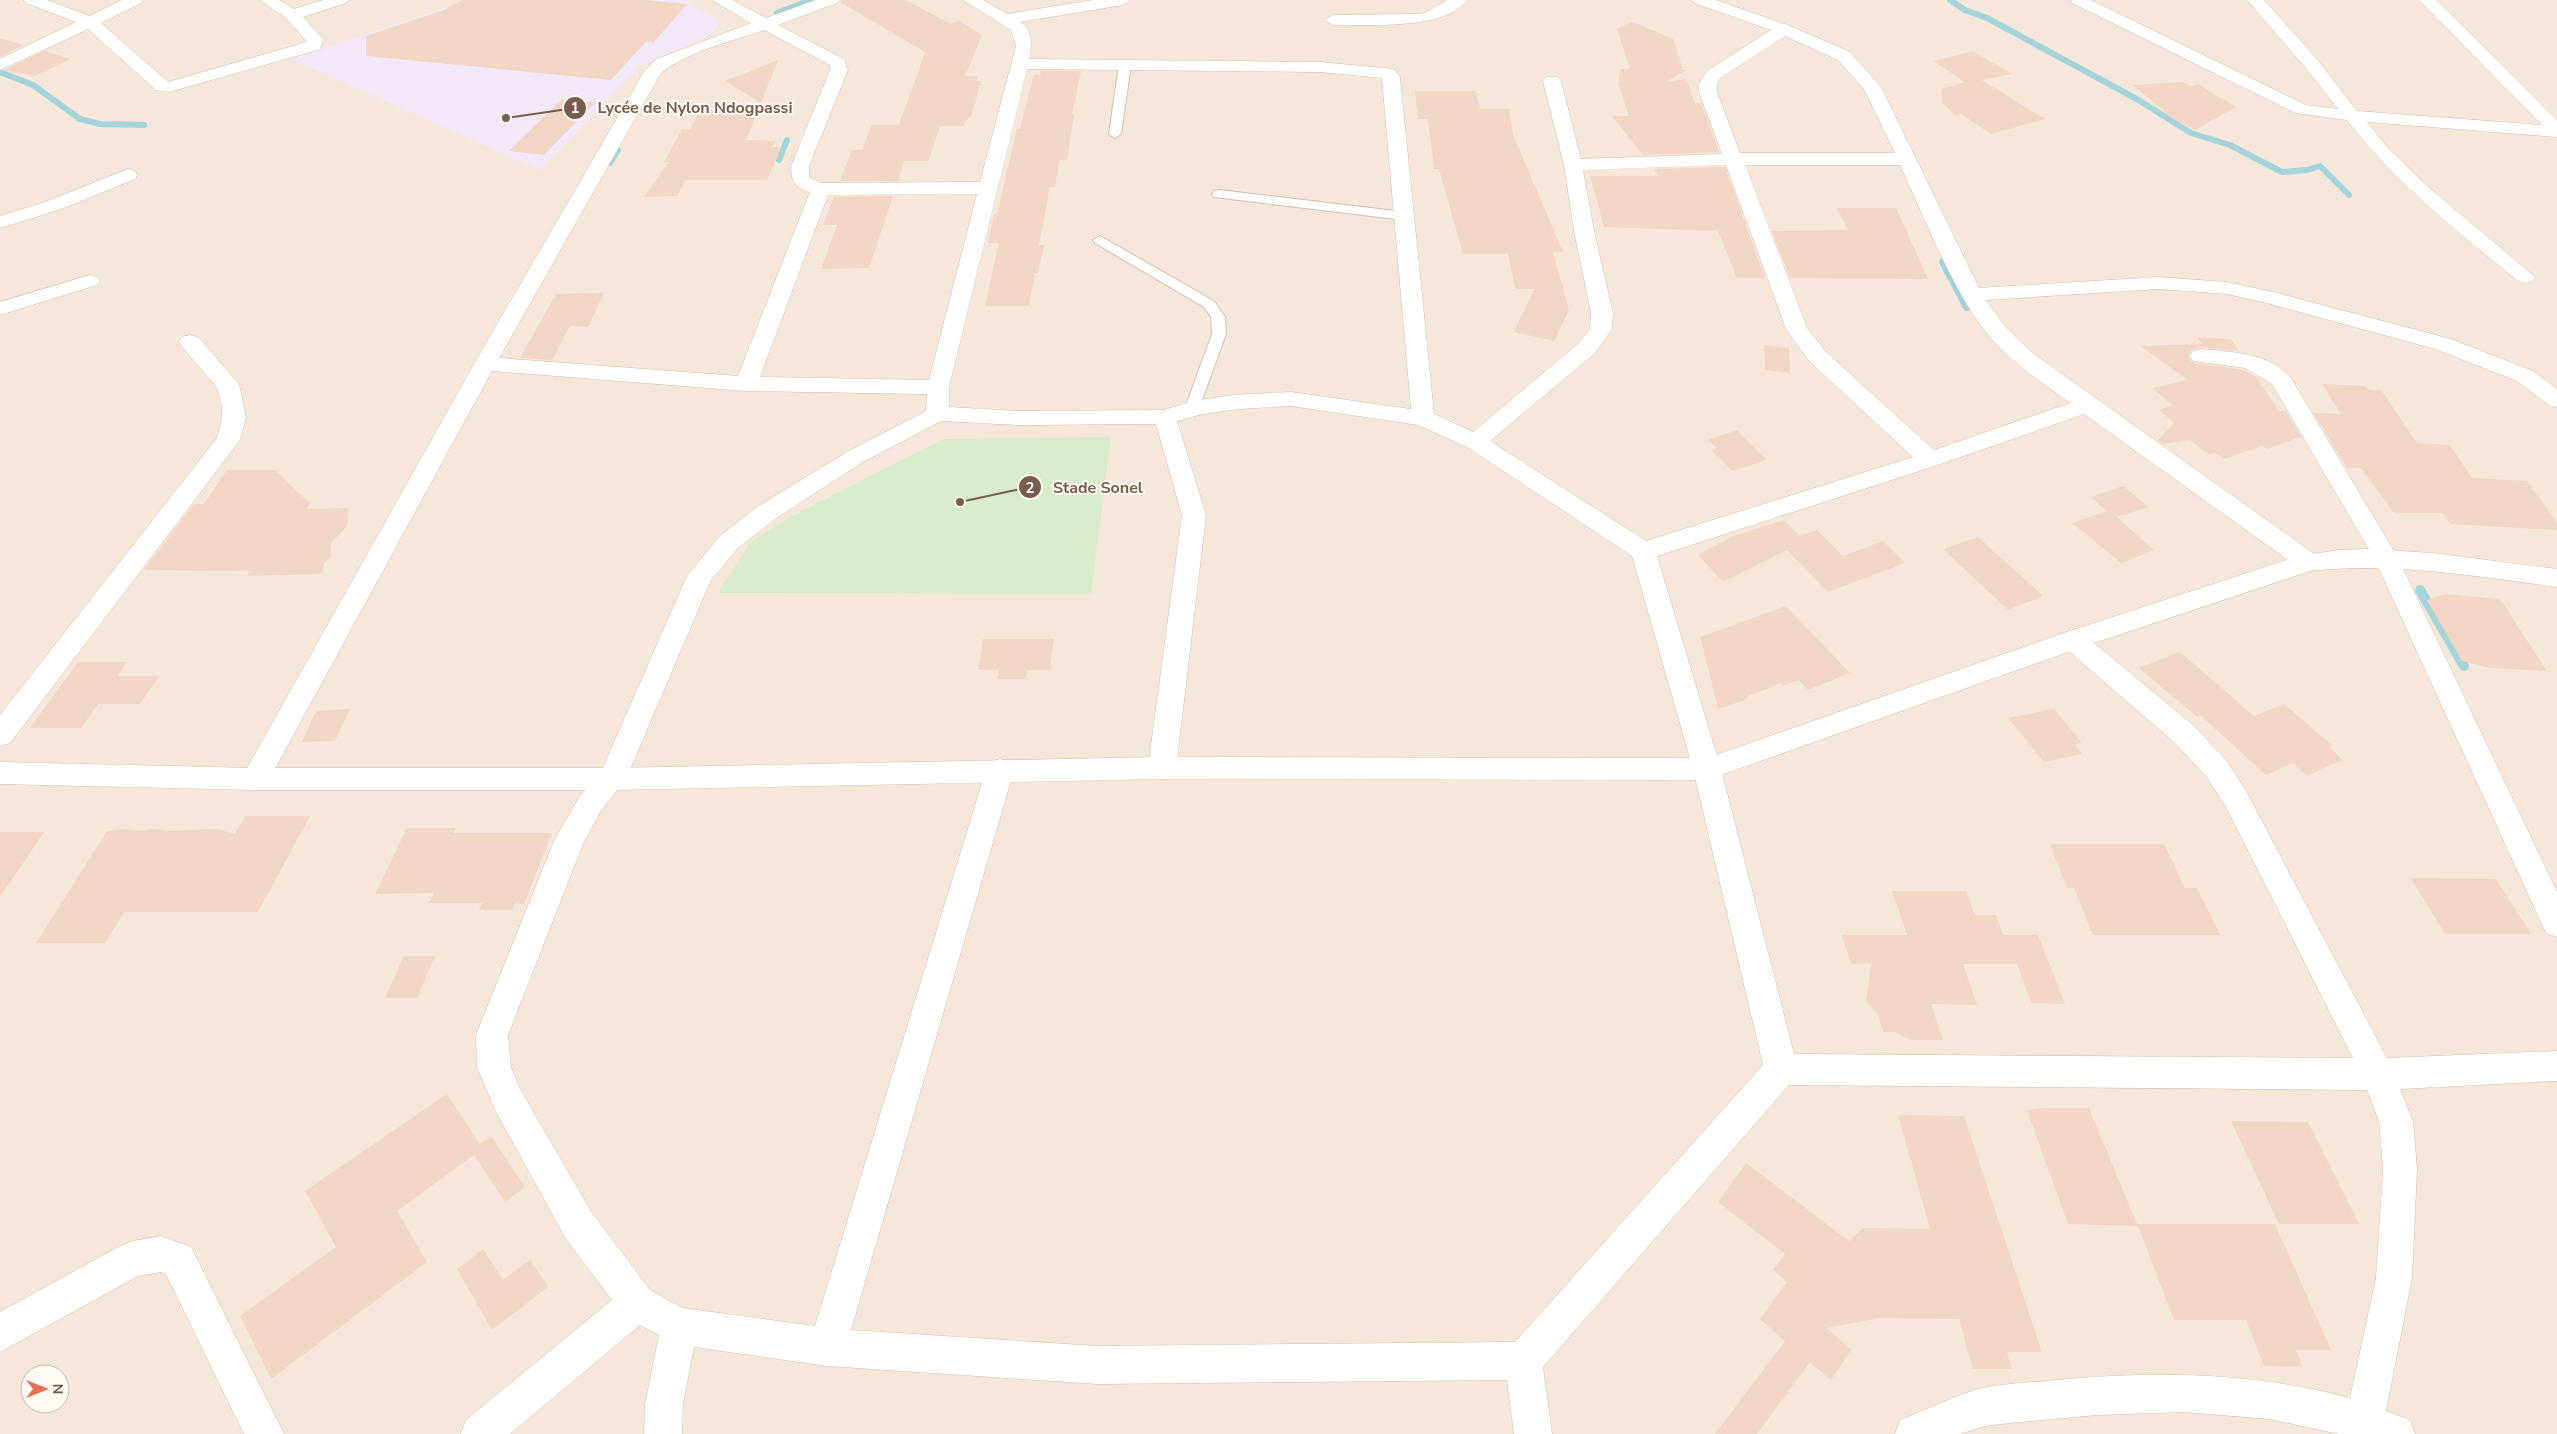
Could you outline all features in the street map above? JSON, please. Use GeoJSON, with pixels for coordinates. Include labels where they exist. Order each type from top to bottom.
{"type":"FeatureCollection","features":[{"type":"Feature","properties":{"kind":"street"},"geometry":{"type":"LineString","coordinates":[[32,0],[89,21],[114,40],[162,86],[168,87],[315,45],[315,40],[292,15],[268,0]]}},
{"type":"Feature","properties":{"kind":"street"},"geometry":{"type":"LineString","coordinates":[[0,65],[135,0]]}},
{"type":"Feature","properties":{"kind":"street"},"geometry":{"type":"LineString","coordinates":[[292,15],[340,0]]}},
{"type":"Feature","properties":{"kind":"street"},"geometry":{"type":"LineString","coordinates":[[720,0],[838,63],[839,70],[800,166],[800,178],[809,186],[821,189],[989,188]]}},
{"type":"Feature","properties":{"kind":"street"},"geometry":{"type":"LineString","coordinates":[[256,779],[485,364],[654,70],[663,63],[698,48],[762,23],[831,0]]}},
{"type":"Feature","properties":{"kind":"street"},"geometry":{"type":"LineString","coordinates":[[937,414],[938,387],[1020,64],[1024,38],[1019,28],[971,0]]}},
{"type":"Feature","properties":{"kind":"street"},"geometry":{"type":"LineString","coordinates":[[1006,20],[1123,0]]}},
{"type":"Feature","properties":{"kind":"street"},"geometry":{"type":"LineString","coordinates":[[1333,20],[1418,20],[1432,15],[1459,0]]}},
{"type":"Feature","properties":{"kind":"street"},"geometry":{"type":"LineString","coordinates":[[1700,0],[1784,29],[1844,56],[1872,87],[1972,295],[1998,333],[2026,359],[2087,405],[2308,562]]}},
{"type":"Feature","properties":{"kind":"street"},"geometry":{"type":"LineString","coordinates":[[1722,8],[1751,0]]}},
{"type":"Feature","properties":{"kind":"street"},"geometry":{"type":"LineString","coordinates":[[2078,0],[2286,104],[2321,114],[2557,131]]}},
{"type":"Feature","properties":{"kind":"street"},"geometry":{"type":"LineString","coordinates":[[2109,0],[2120,21]]}},
{"type":"Feature","properties":{"kind":"street"},"geometry":{"type":"LineString","coordinates":[[2255,0],[2355,116],[2380,151],[2419,189],[2525,277]]}},
{"type":"Feature","properties":{"kind":"street"},"geometry":{"type":"LineString","coordinates":[[2427,0],[2557,131]]}},
{"type":"Feature","properties":{"kind":"street"},"geometry":{"type":"LineString","coordinates":[[1784,29],[1713,75],[1708,84],[1708,92],[1735,159],[1797,329],[1818,357],[1930,460]]}},
{"type":"Feature","properties":{"kind":"street"},"geometry":{"type":"LineString","coordinates":[[1020,64],[1320,67],[1388,73],[1391,77],[1423,418]]}},
{"type":"Feature","properties":{"kind":"street"},"geometry":{"type":"LineString","coordinates":[[1475,442],[1587,348],[1601,329],[1602,313],[1584,231],[1573,165],[1552,81]]}},
{"type":"Feature","properties":{"kind":"street"},"geometry":{"type":"LineString","coordinates":[[1573,165],[1735,159],[1908,159]]}},
{"type":"Feature","properties":{"kind":"street"},"geometry":{"type":"LineString","coordinates":[[0,222],[52,206],[128,175]]}},
{"type":"Feature","properties":{"kind":"street"},"geometry":{"type":"LineString","coordinates":[[746,384],[821,189]]}},
{"type":"Feature","properties":{"kind":"street"},"geometry":{"type":"LineString","coordinates":[[0,309],[90,281]]}},
{"type":"Feature","properties":{"kind":"street"},"geometry":{"type":"LineString","coordinates":[[1972,295],[2158,283],[2237,290],[2266,296],[2443,344],[2525,376],[2557,400]]}},
{"type":"Feature","properties":{"kind":"street"},"geometry":{"type":"LineString","coordinates":[[0,735],[228,440],[235,417],[228,384],[190,342]]}},
{"type":"Feature","properties":{"kind":"street"},"geometry":{"type":"LineString","coordinates":[[2200,356],[2254,362],[2268,368],[2281,380],[2386,558],[2557,924]]}},
{"type":"Feature","properties":{"kind":"street"},"geometry":{"type":"LineString","coordinates":[[485,364],[746,384],[938,387]]}},
{"type":"Feature","properties":{"kind":"street"},"geometry":{"type":"LineString","coordinates":[[1782,1069],[1707,769],[1643,551],[1475,442],[1423,418],[1291,399],[1233,402],[1193,408],[1165,417],[1018,418],[937,414],[855,458],[766,513],[729,542],[700,576],[612,779],[590,804],[569,841],[492,1035],[494,1067],[507,1099],[579,1226],[637,1303],[679,1326],[827,1347],[1097,1365],[1524,1362],[1782,1069],[2378,1074],[2557,1066]]}},
{"type":"Feature","properties":{"kind":"street"},"geometry":{"type":"LineString","coordinates":[[1643,551],[1930,460],[2087,405]]}},
{"type":"Feature","properties":{"kind":"street"},"geometry":{"type":"LineString","coordinates":[[1162,768],[1194,515],[1165,417]]}},
{"type":"Feature","properties":{"kind":"street"},"geometry":{"type":"LineString","coordinates":[[2,776],[256,779],[612,779],[1162,768],[1707,769],[2073,640],[2308,562],[2342,557],[2386,558],[2557,578]]}},
{"type":"Feature","properties":{"kind":"street"},"geometry":{"type":"LineString","coordinates":[[1914,1434],[1984,1407],[2079,1397],[2188,1391],[2298,1403],[2375,1430],[2394,1278],[2400,1169],[2396,1121],[2378,1074],[2236,799],[2216,768],[2184,734],[2073,640]]}},
{"type":"Feature","properties":{"kind":"street"},"geometry":{"type":"LineString","coordinates":[[827,1347],[1000,770]]}},
{"type":"Feature","properties":{"kind":"street"},"geometry":{"type":"LineString","coordinates":[[0,1333],[133,1259],[161,1254],[178,1260],[265,1434]]}},
{"type":"Feature","properties":{"kind":"street"},"geometry":{"type":"LineString","coordinates":[[480,1434],[637,1303]]}},
{"type":"Feature","properties":{"kind":"street"},"geometry":{"type":"LineString","coordinates":[[663,1434],[664,1404],[679,1326]]}},
{"type":"Feature","properties":{"kind":"street"},"geometry":{"type":"LineString","coordinates":[[1524,1362],[1533,1434]]}},
{"type":"Feature","properties":{"kind":"lane"},"geometry":{"type":"LineString","coordinates":[[1115,134],[1125,65]]}},
{"type":"Feature","properties":{"kind":"lane"},"geometry":{"type":"LineString","coordinates":[[1219,194],[1404,216]]}},
{"type":"Feature","properties":{"kind":"lane"},"geometry":{"type":"LineString","coordinates":[[1100,240],[1209,304],[1218,316],[1219,334],[1193,408]]}},
{"type":"Feature","properties":{"kind":"shaded area"},"geometry":{"type":"Polygon","coordinates":[[[0,0],[2557,0],[2557,1434],[0,1434],[0,0]]]}},
{"type":"Feature","properties":{"kind":"shaded area"},"geometry":{"type":"Polygon","coordinates":[[[468,0],[684,0],[720,22],[711,34],[640,66],[540,170],[291,59],[468,0]]]}},
{"type":"Feature","properties":{"kind":"green space"},"geometry":{"type":"Polygon","coordinates":[[[1111,437],[1091,594],[718,593],[751,542],[790,517],[944,439],[1111,437]]]}},
{"type":"Feature","properties":{"kind":"building"},"geometry":{"type":"Polygon","coordinates":[[[462,0],[644,0],[687,4],[653,43],[647,41],[611,80],[366,56],[366,36],[444,10],[462,0]]]}},
{"type":"Feature","properties":{"kind":"building"},"geometry":{"type":"Polygon","coordinates":[[[841,0],[905,0],[951,24],[960,21],[982,35],[965,76],[978,76],[976,81],[981,81],[971,117],[965,121],[964,126],[940,126],[928,161],[904,161],[898,181],[840,181],[852,150],[862,150],[871,125],[899,125],[925,52],[840,2],[841,0]]]}},
{"type":"Feature","properties":{"kind":"building"},"geometry":{"type":"Polygon","coordinates":[[[1633,22],[1673,39],[1683,70],[1687,70],[1666,82],[1686,79],[1695,103],[1701,103],[1719,152],[1643,155],[1612,116],[1629,116],[1618,83],[1621,69],[1630,69],[1617,29],[1633,22]]]}},
{"type":"Feature","properties":{"kind":"building"},"geometry":{"type":"Polygon","coordinates":[[[0,38],[24,45],[0,57],[0,38]]]}},
{"type":"Feature","properties":{"kind":"building"},"geometry":{"type":"Polygon","coordinates":[[[44,51],[70,59],[36,76],[4,70],[44,51]]]}},
{"type":"Feature","properties":{"kind":"building"},"geometry":{"type":"Polygon","coordinates":[[[1973,51],[2012,74],[1982,80],[2045,119],[1991,134],[1961,114],[1955,115],[1942,103],[1942,89],[1964,82],[1934,61],[1973,51]]]}},
{"type":"Feature","properties":{"kind":"building"},"geometry":{"type":"Polygon","coordinates":[[[778,60],[761,103],[725,81],[778,60]]]}},
{"type":"Feature","properties":{"kind":"building"},"geometry":{"type":"Polygon","coordinates":[[[1041,71],[1081,71],[1072,114],[1074,114],[1067,160],[1060,160],[1055,187],[1050,187],[1039,245],[1044,245],[1038,273],[1035,273],[1029,306],[985,306],[999,243],[988,243],[994,214],[997,214],[1017,129],[1020,129],[1034,74],[1040,75],[1041,71]]]}},
{"type":"Feature","properties":{"kind":"building"},"geometry":{"type":"Polygon","coordinates":[[[2183,82],[2191,86],[2198,84],[2236,107],[2195,130],[2171,117],[2133,85],[2183,82]]]}},
{"type":"Feature","properties":{"kind":"building"},"geometry":{"type":"Polygon","coordinates":[[[1415,91],[1476,91],[1480,109],[1509,109],[1513,135],[1563,252],[1553,252],[1569,310],[1554,341],[1514,332],[1534,289],[1515,289],[1508,254],[1463,254],[1439,169],[1434,169],[1428,119],[1418,119],[1415,91]]]}},
{"type":"Feature","properties":{"kind":"building"},"geometry":{"type":"Polygon","coordinates":[[[562,99],[596,102],[544,155],[509,151],[562,99]]]}},
{"type":"Feature","properties":{"kind":"building"},"geometry":{"type":"Polygon","coordinates":[[[700,109],[759,109],[746,140],[776,141],[772,147],[779,147],[778,150],[780,150],[767,180],[686,180],[677,196],[644,197],[669,162],[664,162],[682,129],[690,129],[700,109]]]}},
{"type":"Feature","properties":{"kind":"building"},"geometry":{"type":"Polygon","coordinates":[[[1725,167],[1765,278],[1737,278],[1718,231],[1604,227],[1590,176],[1659,176],[1654,169],[1725,167]]]}},
{"type":"Feature","properties":{"kind":"building"},"geometry":{"type":"Polygon","coordinates":[[[893,196],[869,268],[821,269],[837,225],[823,225],[834,197],[893,196]]]}},
{"type":"Feature","properties":{"kind":"building"},"geometry":{"type":"Polygon","coordinates":[[[1837,208],[1896,208],[1928,279],[1790,278],[1772,231],[1848,230],[1837,208]]]}},
{"type":"Feature","properties":{"kind":"building"},"geometry":{"type":"Polygon","coordinates":[[[604,293],[588,327],[570,326],[552,360],[520,358],[556,294],[604,293]]]}},
{"type":"Feature","properties":{"kind":"building"},"geometry":{"type":"Polygon","coordinates":[[[2197,337],[2231,339],[2239,351],[2201,347],[2191,350],[2188,357],[2193,363],[2244,370],[2256,377],[2279,411],[2286,411],[2301,437],[2267,449],[2262,446],[2224,459],[2215,453],[2209,455],[2190,440],[2163,444],[2158,440],[2174,423],[2159,410],[2173,405],[2152,388],[2188,380],[2140,346],[2202,344],[2197,337]]]}},
{"type":"Feature","properties":{"kind":"building"},"geometry":{"type":"Polygon","coordinates":[[[1764,345],[1789,348],[1790,373],[1765,370],[1764,345]]]}},
{"type":"Feature","properties":{"kind":"building"},"geometry":{"type":"Polygon","coordinates":[[[2322,384],[2366,386],[2369,390],[2382,391],[2417,443],[2450,445],[2472,478],[2527,481],[2557,523],[2557,530],[2450,524],[2442,513],[2394,513],[2361,468],[2347,468],[2314,413],[2341,414],[2322,384]]]}},
{"type":"Feature","properties":{"kind":"building"},"geometry":{"type":"Polygon","coordinates":[[[1737,430],[1767,460],[1732,471],[1712,450],[1717,448],[1708,440],[1737,430]]]}},
{"type":"Feature","properties":{"kind":"building"},"geometry":{"type":"Polygon","coordinates":[[[227,470],[275,470],[310,504],[307,509],[349,508],[347,526],[331,543],[330,557],[324,563],[322,574],[247,576],[250,571],[144,570],[194,504],[204,504],[227,470]]]}},
{"type":"Feature","properties":{"kind":"building"},"geometry":{"type":"Polygon","coordinates":[[[2123,486],[2149,507],[2117,517],[2154,550],[2121,563],[2072,523],[2107,511],[2091,497],[2123,486]]]}},
{"type":"Feature","properties":{"kind":"building"},"geometry":{"type":"Polygon","coordinates":[[[1784,520],[1800,536],[1817,530],[1843,556],[1883,541],[1905,563],[1828,592],[1787,550],[1723,582],[1698,555],[1731,537],[1784,520]]]}},
{"type":"Feature","properties":{"kind":"building"},"geometry":{"type":"Polygon","coordinates":[[[1978,537],[2043,596],[2008,610],[1943,549],[1978,537]]]}},
{"type":"Feature","properties":{"kind":"building"},"geometry":{"type":"Polygon","coordinates":[[[2444,594],[2500,599],[2547,671],[2490,668],[2462,661],[2427,600],[2444,594]]]}},
{"type":"Feature","properties":{"kind":"building"},"geometry":{"type":"Polygon","coordinates":[[[1786,606],[1850,673],[1808,690],[1799,680],[1783,686],[1781,683],[1746,697],[1745,700],[1718,709],[1700,637],[1786,606]]]}},
{"type":"Feature","properties":{"kind":"building"},"geometry":{"type":"Polygon","coordinates":[[[983,639],[1054,639],[1050,670],[1027,670],[1025,679],[997,679],[999,670],[978,670],[983,639]]]}},
{"type":"Feature","properties":{"kind":"building"},"geometry":{"type":"Polygon","coordinates":[[[2180,652],[2254,716],[2284,704],[2333,746],[2330,747],[2342,760],[2307,776],[2293,763],[2266,775],[2200,715],[2197,717],[2139,668],[2180,652]]]}},
{"type":"Feature","properties":{"kind":"building"},"geometry":{"type":"Polygon","coordinates":[[[78,662],[127,662],[118,676],[159,676],[140,704],[98,704],[81,728],[30,728],[78,662]]]}},
{"type":"Feature","properties":{"kind":"building"},"geometry":{"type":"Polygon","coordinates":[[[350,709],[335,741],[302,742],[316,711],[350,709]]]}},
{"type":"Feature","properties":{"kind":"building"},"geometry":{"type":"Polygon","coordinates":[[[2054,709],[2082,743],[2075,744],[2082,754],[2044,762],[2008,718],[2054,709]]]}},
{"type":"Feature","properties":{"kind":"building"},"geometry":{"type":"Polygon","coordinates":[[[245,816],[310,816],[258,912],[124,912],[105,943],[36,943],[107,831],[125,829],[169,831],[216,829],[235,834],[245,816]]]}},
{"type":"Feature","properties":{"kind":"building"},"geometry":{"type":"Polygon","coordinates":[[[407,828],[456,828],[453,833],[552,833],[524,904],[515,903],[512,910],[479,910],[482,903],[429,903],[434,893],[375,894],[407,828]]]}},
{"type":"Feature","properties":{"kind":"building"},"geometry":{"type":"Polygon","coordinates":[[[0,832],[44,832],[0,897],[0,832]]]}},
{"type":"Feature","properties":{"kind":"building"},"geometry":{"type":"Polygon","coordinates":[[[2050,844],[2164,844],[2185,888],[2197,888],[2220,935],[2093,935],[2074,888],[2067,888],[2050,844]]]}},
{"type":"Feature","properties":{"kind":"building"},"geometry":{"type":"Polygon","coordinates":[[[2411,878],[2496,879],[2531,934],[2445,934],[2411,878]]]}},
{"type":"Feature","properties":{"kind":"building"},"geometry":{"type":"Polygon","coordinates":[[[1892,891],[1966,891],[1975,915],[1996,915],[2003,935],[2038,935],[2065,1004],[2031,1003],[2017,964],[1963,964],[1977,1005],[1931,1004],[1943,1040],[1911,1040],[1895,1032],[1883,1032],[1878,1015],[1866,1001],[1871,963],[1851,964],[1842,935],[1907,935],[1892,891]]]}},
{"type":"Feature","properties":{"kind":"building"},"geometry":{"type":"Polygon","coordinates":[[[404,956],[435,956],[417,998],[385,998],[404,956]]]}},
{"type":"Feature","properties":{"kind":"building"},"geometry":{"type":"Polygon","coordinates":[[[447,1094],[480,1144],[491,1136],[525,1187],[505,1202],[474,1155],[397,1211],[427,1262],[271,1379],[240,1316],[336,1247],[305,1191],[447,1094]]]}},
{"type":"Feature","properties":{"kind":"building"},"geometry":{"type":"Polygon","coordinates":[[[2089,1108],[2137,1224],[2275,1224],[2331,1350],[2296,1350],[2303,1367],[2264,1366],[2246,1320],[2174,1320],[2138,1226],[2068,1224],[2027,1110],[2089,1108]]]}},
{"type":"Feature","properties":{"kind":"building"},"geometry":{"type":"Polygon","coordinates":[[[1898,1115],[1964,1116],[2042,1352],[2007,1352],[2011,1369],[1973,1369],[1959,1319],[1879,1318],[1827,1328],[1851,1350],[1831,1380],[1810,1362],[1757,1434],[1715,1434],[1785,1341],[1760,1319],[1787,1282],[1773,1270],[1785,1254],[1718,1202],[1746,1163],[1849,1241],[1863,1228],[1930,1229],[1898,1115]]]}},
{"type":"Feature","properties":{"kind":"building"},"geometry":{"type":"Polygon","coordinates":[[[2231,1121],[2308,1122],[2359,1224],[2279,1224],[2231,1121]]]}},
{"type":"Feature","properties":{"kind":"building"},"geometry":{"type":"Polygon","coordinates":[[[483,1249],[503,1280],[530,1260],[548,1287],[492,1330],[457,1269],[483,1249]]]}},
{"type":"Feature","properties":{"kind":"waterway"},"geometry":{"type":"LineString","coordinates":[[777,13],[811,0]]}},
{"type":"Feature","properties":{"kind":"waterway"},"geometry":{"type":"LineString","coordinates":[[1950,0],[1965,10],[1987,18],[2135,98],[2191,133],[2230,145],[2282,172],[2307,170],[2320,166],[2349,195]]}},
{"type":"Feature","properties":{"kind":"waterway"},"geometry":{"type":"LineString","coordinates":[[0,72],[33,85],[80,119],[100,124],[144,125]]}},
{"type":"Feature","properties":{"kind":"waterway"},"geometry":{"type":"LineString","coordinates":[[779,160],[787,140]]}},
{"type":"Feature","properties":{"kind":"waterway"},"geometry":{"type":"LineString","coordinates":[[610,163],[618,150]]}},
{"type":"Feature","properties":{"kind":"waterway"},"geometry":{"type":"LineString","coordinates":[[1943,262],[1967,307]]}},
{"type":"Feature","properties":{"kind":"waterway"},"geometry":{"type":"LineString","coordinates":[[2420,590],[2464,666]]}},
{"type":"Feature","properties":{"kind":"place","name":"Lycée de Nylon Ndogpassi"},"geometry":{"type":"Point","coordinates":[506,118]}},
{"type":"Feature","properties":{"kind":"place","name":"Stade Sonel"},"geometry":{"type":"Point","coordinates":[960,502]}}]}
